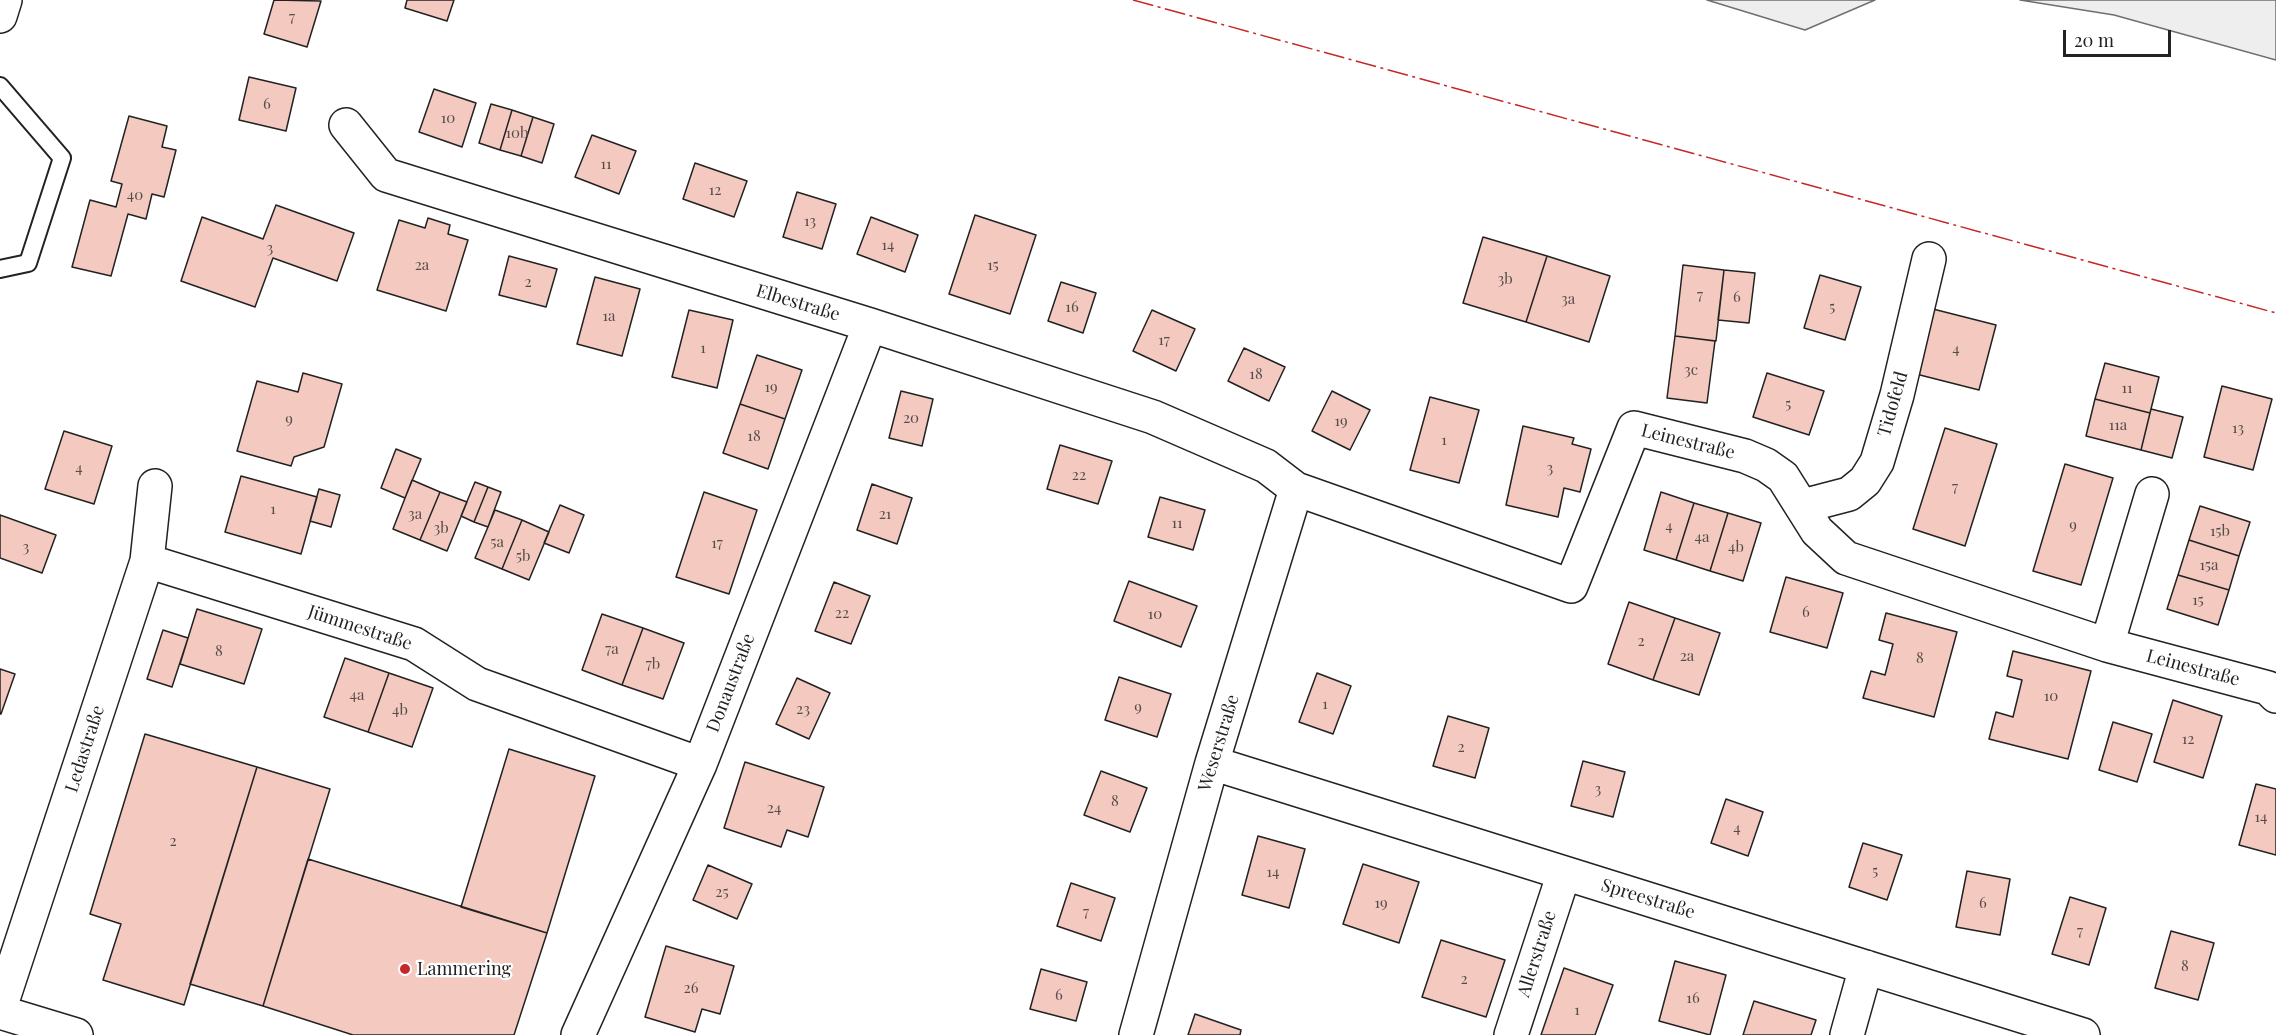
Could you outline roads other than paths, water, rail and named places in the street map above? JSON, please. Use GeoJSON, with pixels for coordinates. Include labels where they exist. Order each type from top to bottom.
{"type":"FeatureCollection","features":[{"type":"Feature","properties":{"kind":"street"},"geometry":{"type":"LineString","coordinates":[[0,16],[5,0]]}},
{"type":"Feature","properties":{"kind":"street","name":"Elbestraße"},"geometry":{"type":"LineString","coordinates":[[346,124],[386,176],[870,325],[1153,417],[1266,466],[1296,489]]}},
{"type":"Feature","properties":{"kind":"street","name":"Tidofeld"},"geometry":{"type":"LineString","coordinates":[[1803,506],[1849,494],[1865,481],[1877,462],[1897,395],[1929,259]]}},
{"type":"Feature","properties":{"kind":"street","name":"Donaustraße"},"geometry":{"type":"LineString","coordinates":[[578,1035],[700,764],[870,325]]}},
{"type":"Feature","properties":{"kind":"street","name":"Leinestraße"},"geometry":{"type":"LineString","coordinates":[[1296,489],[1571,586],[1634,428],[1745,456],[1766,465],[1783,477],[1817,531],[1846,558],[2107,645],[2268,688],[2276,696]]}},
{"type":"Feature","properties":{"kind":"street","name":"Ledastraße"},"geometry":{"type":"LineString","coordinates":[[0,1010],[147,561],[154,486]]}},
{"type":"Feature","properties":{"kind":"street","name":"Weserstraße"},"geometry":{"type":"LineString","coordinates":[[1136,1035],[1212,763],[1296,489]]}},
{"type":"Feature","properties":{"kind":"street"},"geometry":{"type":"LineString","coordinates":[[2107,645],[2152,494]]}},
{"type":"Feature","properties":{"kind":"street","name":"Jümmestraße"},"geometry":{"type":"LineString","coordinates":[[147,561],[414,644],[477,684],[700,764]]}},
{"type":"Feature","properties":{"kind":"street","name":"Spreestraße"},"geometry":{"type":"LineString","coordinates":[[1212,763],[2084,1035]]}},
{"type":"Feature","properties":{"kind":"street","name":"Allerstraße"},"geometry":{"type":"LineString","coordinates":[[1511,1035],[1564,873]]}},
{"type":"Feature","properties":{"kind":"street"},"geometry":{"type":"LineString","coordinates":[[1847,1035],[1866,968]]}},
{"type":"Feature","properties":{"kind":"street"},"geometry":{"type":"LineString","coordinates":[[0,1010],[76,1035]]}},
{"type":"Feature","properties":{"kind":"lane"},"geometry":{"type":"LineString","coordinates":[[0,86],[62,158],[28,263],[0,269]]}},
{"type":"Feature","properties":{"kind":"place","name":"Lammering"},"geometry":{"type":"Point","coordinates":[405,969]}}]}
